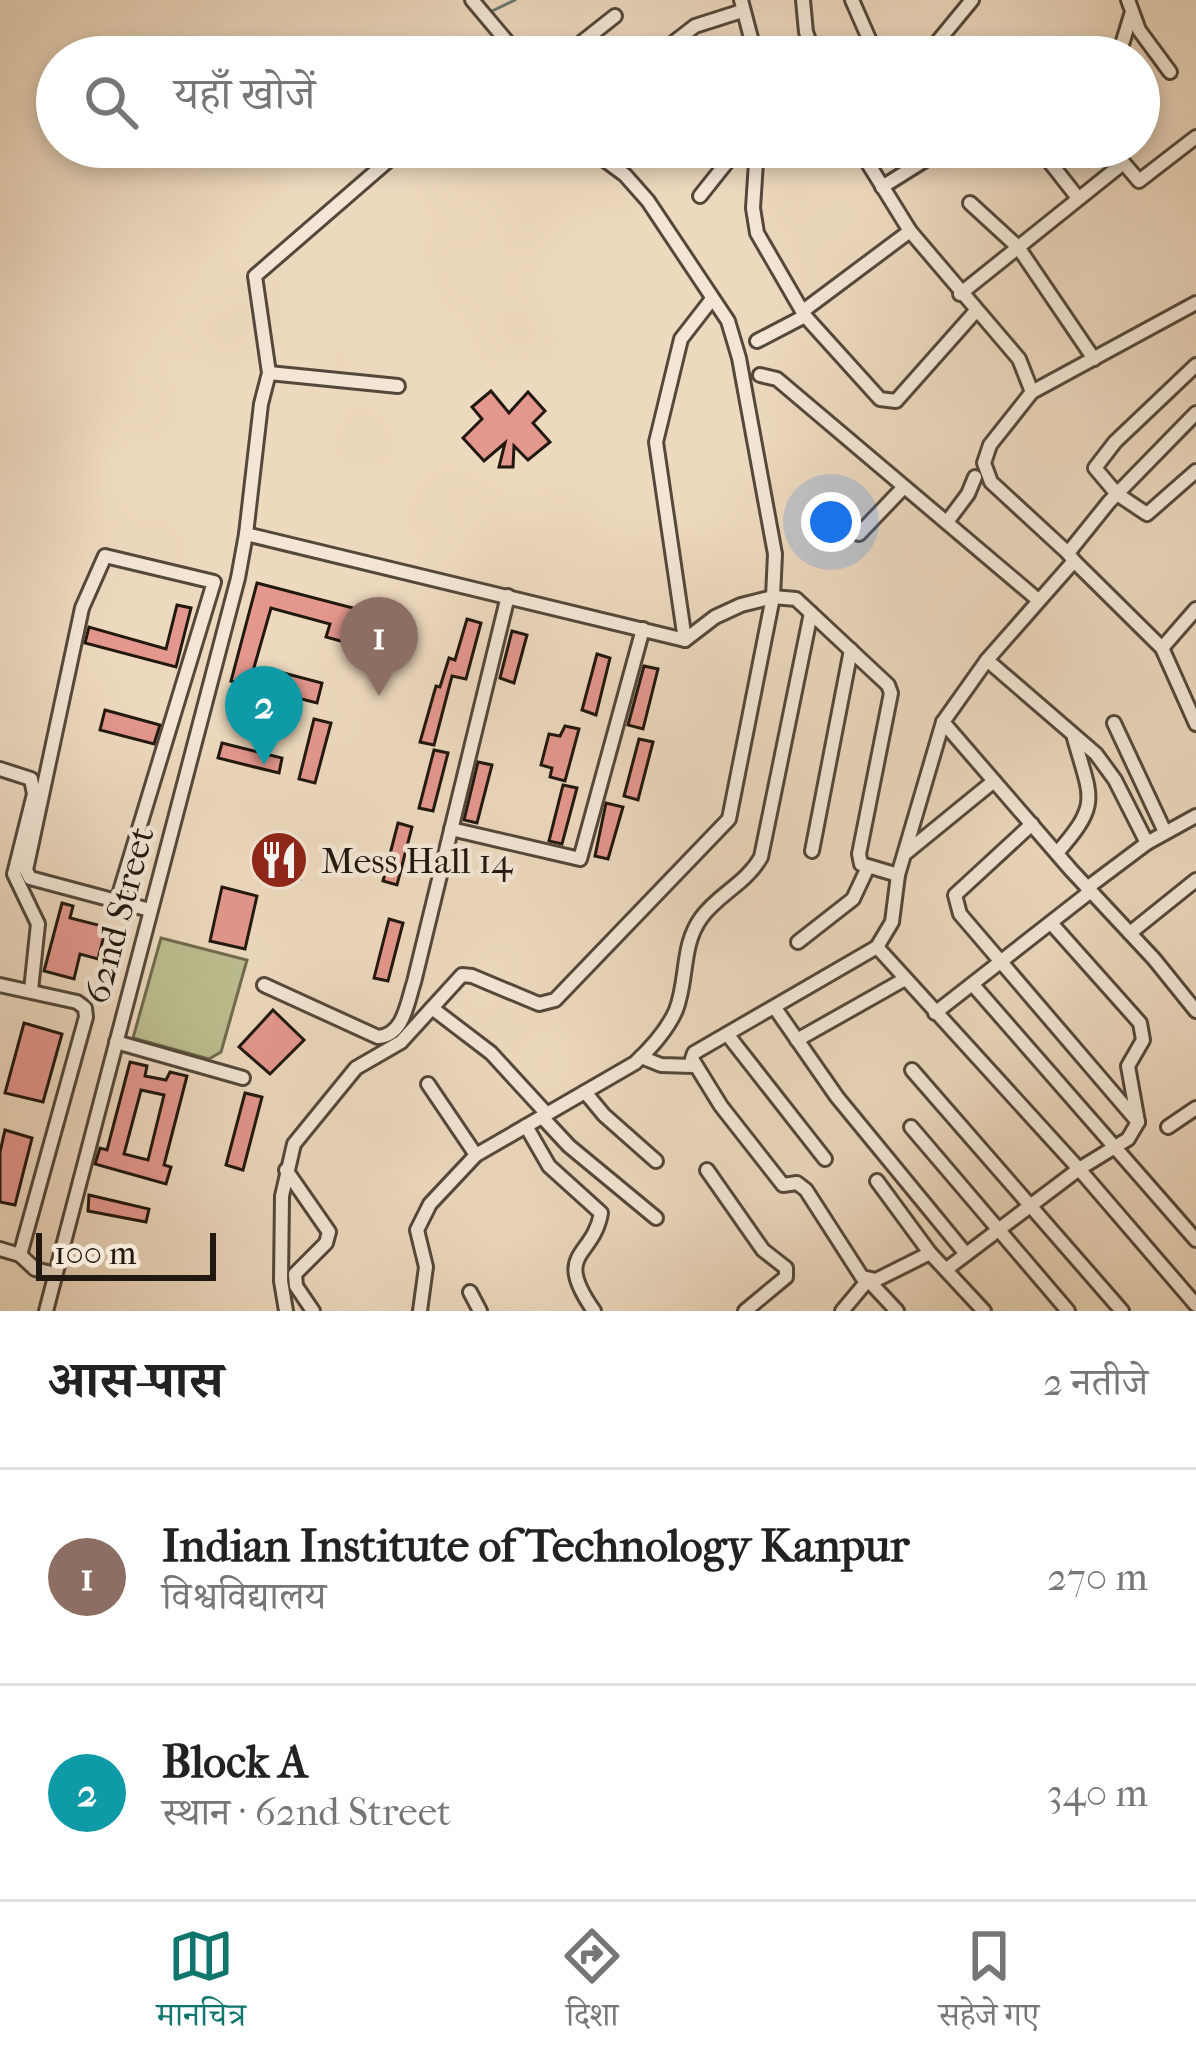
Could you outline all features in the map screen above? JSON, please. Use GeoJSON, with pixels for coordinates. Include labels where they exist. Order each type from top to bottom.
{"type":"FeatureCollection","features":[{"type":"Feature","properties":{"kind":"street"},"geometry":{"type":"LineString","coordinates":[[803,0],[807,36]]}},
{"type":"Feature","properties":{"kind":"street"},"geometry":{"type":"LineString","coordinates":[[851,0],[868,36]]}},
{"type":"Feature","properties":{"kind":"street"},"geometry":{"type":"LineString","coordinates":[[942,36],[972,0]]}},
{"type":"Feature","properties":{"kind":"street"},"geometry":{"type":"LineString","coordinates":[[682,36],[742,5],[750,36]]}},
{"type":"Feature","properties":{"kind":"street"},"geometry":{"type":"LineString","coordinates":[[477,6],[500,36]]}},
{"type":"Feature","properties":{"kind":"street"},"geometry":{"type":"LineString","coordinates":[[1130,7],[1148,36]]}},
{"type":"Feature","properties":{"kind":"street"},"geometry":{"type":"LineString","coordinates":[[590,36],[615,16]]}},
{"type":"Feature","properties":{"kind":"street"},"geometry":{"type":"LineString","coordinates":[[1160,56],[1170,72]]}},
{"type":"Feature","properties":{"kind":"street"},"geometry":{"type":"LineString","coordinates":[[1160,166],[1196,137]]}},
{"type":"Feature","properties":{"kind":"street","name":"62nd Street"},"geometry":{"type":"LineString","coordinates":[[46,1311],[247,534],[261,404],[269,373],[255,276],[380,168]]}},
{"type":"Feature","properties":{"kind":"street"},"geometry":{"type":"LineString","coordinates":[[286,1311],[281,1280],[286,1169],[294,1144],[356,1068],[400,1042],[462,975],[539,1004],[555,1000],[726,824],[773,597],[775,554],[728,321],[648,201],[616,168]]}},
{"type":"Feature","properties":{"kind":"street"},"geometry":{"type":"LineString","coordinates":[[700,196],[722,168]]}},
{"type":"Feature","properties":{"kind":"street"},"geometry":{"type":"LineString","coordinates":[[756,168],[757,233],[804,314],[880,399],[896,401],[975,313]]}},
{"type":"Feature","properties":{"kind":"street"},"geometry":{"type":"LineString","coordinates":[[871,168],[910,231],[975,313],[1019,359],[1032,392]]}},
{"type":"Feature","properties":{"kind":"street"},"geometry":{"type":"LineString","coordinates":[[882,187],[912,168]]}},
{"type":"Feature","properties":{"kind":"street"},"geometry":{"type":"LineString","coordinates":[[1054,168],[1078,198]]}},
{"type":"Feature","properties":{"kind":"street"},"geometry":{"type":"LineString","coordinates":[[960,294],[1117,168]]}},
{"type":"Feature","properties":{"kind":"street"},"geometry":{"type":"LineString","coordinates":[[1125,168],[1135,179],[1143,180],[1158,168]]}},
{"type":"Feature","properties":{"kind":"street"},"geometry":{"type":"LineString","coordinates":[[970,203],[1018,247],[1094,359]]}},
{"type":"Feature","properties":{"kind":"street"},"geometry":{"type":"LineString","coordinates":[[758,340],[804,314],[910,231]]}},
{"type":"Feature","properties":{"kind":"street"},"geometry":{"type":"LineString","coordinates":[[685,640],[656,442],[681,339],[712,299]]}},
{"type":"Feature","properties":{"kind":"street"},"geometry":{"type":"LineString","coordinates":[[1196,303],[1032,392],[989,445],[984,464],[992,482],[1162,648],[1191,703],[1196,724]]}},
{"type":"Feature","properties":{"kind":"street"},"geometry":{"type":"LineString","coordinates":[[1196,364],[1097,462],[1095,472],[1141,513],[1150,514],[1196,471]]}},
{"type":"Feature","properties":{"kind":"street"},"geometry":{"type":"LineString","coordinates":[[269,373],[398,386]]}},
{"type":"Feature","properties":{"kind":"street"},"geometry":{"type":"LineString","coordinates":[[760,375],[777,379],[1037,599]]}},
{"type":"Feature","properties":{"kind":"street"},"geometry":{"type":"LineString","coordinates":[[897,1311],[868,1280],[802,1186],[783,1185],[693,1066],[694,1053],[877,947],[892,922],[898,875],[943,722],[1117,494],[1196,413]]}},
{"type":"Feature","properties":{"kind":"street"},"geometry":{"type":"LineString","coordinates":[[947,521],[975,477]]}},
{"type":"Feature","properties":{"kind":"street"},"geometry":{"type":"LineString","coordinates":[[859,534],[904,488]]}},
{"type":"Feature","properties":{"kind":"street"},"geometry":{"type":"LineString","coordinates":[[247,534],[685,640]]}},
{"type":"Feature","properties":{"kind":"street"},"geometry":{"type":"LineString","coordinates":[[117,901],[214,582],[105,556],[82,608],[26,870],[30,878],[150,910]]}},
{"type":"Feature","properties":{"kind":"street"},"geometry":{"type":"LineString","coordinates":[[264,985],[378,1037],[388,1036],[400,1025],[508,596]]}},
{"type":"Feature","properties":{"kind":"street"},"geometry":{"type":"LineString","coordinates":[[685,640],[715,617],[773,597],[796,598],[888,685],[891,693],[859,854],[861,864],[898,875]]}},
{"type":"Feature","properties":{"kind":"street"},"geometry":{"type":"LineString","coordinates":[[1162,648],[1196,609]]}},
{"type":"Feature","properties":{"kind":"street"},"geometry":{"type":"LineString","coordinates":[[420,1311],[426,1267],[417,1230],[430,1204],[476,1155],[641,1057],[677,1007],[688,942],[703,915],[750,877],[761,857],[811,613]]}},
{"type":"Feature","properties":{"kind":"street"},"geometry":{"type":"LineString","coordinates":[[451,829],[580,859],[643,629]]}},
{"type":"Feature","properties":{"kind":"street"},"geometry":{"type":"LineString","coordinates":[[812,851],[851,650]]}},
{"type":"Feature","properties":{"kind":"street"},"geometry":{"type":"LineString","coordinates":[[987,660],[1096,754],[1147,843]]}},
{"type":"Feature","properties":{"kind":"street"},"geometry":{"type":"LineString","coordinates":[[943,722],[1196,1012]]}},
{"type":"Feature","properties":{"kind":"street"},"geometry":{"type":"LineString","coordinates":[[1114,723],[1165,832]]}},
{"type":"Feature","properties":{"kind":"street"},"geometry":{"type":"LineString","coordinates":[[1057,853],[1086,820],[1090,806],[1073,737]]}},
{"type":"Feature","properties":{"kind":"street"},"geometry":{"type":"LineString","coordinates":[[0,769],[31,779],[34,794],[14,874],[38,924],[31,991]]}},
{"type":"Feature","properties":{"kind":"street"},"geometry":{"type":"LineString","coordinates":[[904,854],[994,781]]}},
{"type":"Feature","properties":{"kind":"street"},"geometry":{"type":"LineString","coordinates":[[935,1013],[1147,843],[1196,816]]}},
{"type":"Feature","properties":{"kind":"street"},"geometry":{"type":"LineString","coordinates":[[1033,824],[955,895],[960,914],[1138,1122]]}},
{"type":"Feature","properties":{"kind":"street"},"geometry":{"type":"LineString","coordinates":[[798,942],[853,899],[868,867]]}},
{"type":"Feature","properties":{"kind":"street"},"geometry":{"type":"LineString","coordinates":[[1130,933],[1196,880]]}},
{"type":"Feature","properties":{"kind":"street"},"geometry":{"type":"LineString","coordinates":[[948,1268],[1079,1169],[1128,1139],[1138,1122],[1127,1066],[1143,1040],[1140,1023],[1051,923]]}},
{"type":"Feature","properties":{"kind":"street"},"geometry":{"type":"LineString","coordinates":[[877,947],[1196,1305]]}},
{"type":"Feature","properties":{"kind":"street"},"geometry":{"type":"LineString","coordinates":[[796,1040],[905,979]]}},
{"type":"Feature","properties":{"kind":"street"},"geometry":{"type":"LineString","coordinates":[[0,985],[77,1002],[85,1008],[86,1017],[20,1255]]}},
{"type":"Feature","properties":{"kind":"street"},"geometry":{"type":"LineString","coordinates":[[974,986],[1196,1240]]}},
{"type":"Feature","properties":{"kind":"street"},"geometry":{"type":"LineString","coordinates":[[432,1008],[491,1053],[568,1146],[656,1218]]}},
{"type":"Feature","properties":{"kind":"street"},"geometry":{"type":"LineString","coordinates":[[775,1008],[837,1097],[966,1254]]}},
{"type":"Feature","properties":{"kind":"street"},"geometry":{"type":"LineString","coordinates":[[728,1034],[825,1159]]}},
{"type":"Feature","properties":{"kind":"street"},"geometry":{"type":"LineString","coordinates":[[116,1042],[243,1078]]}},
{"type":"Feature","properties":{"kind":"street"},"geometry":{"type":"LineString","coordinates":[[641,1057],[693,1066]]}},
{"type":"Feature","properties":{"kind":"street"},"geometry":{"type":"LineString","coordinates":[[913,1070],[1122,1311]]}},
{"type":"Feature","properties":{"kind":"street"},"geometry":{"type":"LineString","coordinates":[[428,1084],[476,1155]]}},
{"type":"Feature","properties":{"kind":"street"},"geometry":{"type":"LineString","coordinates":[[585,1092],[656,1161]]}},
{"type":"Feature","properties":{"kind":"street"},"geometry":{"type":"LineString","coordinates":[[1168,1127],[1196,1108]]}},
{"type":"Feature","properties":{"kind":"street"},"geometry":{"type":"LineString","coordinates":[[526,1126],[549,1166],[601,1213],[601,1221],[577,1259],[575,1273],[578,1288],[594,1311]]}},
{"type":"Feature","properties":{"kind":"street"},"geometry":{"type":"LineString","coordinates":[[911,1127],[1068,1311]]}},
{"type":"Feature","properties":{"kind":"street"},"geometry":{"type":"LineString","coordinates":[[286,1169],[329,1232],[326,1244],[295,1274],[296,1286],[313,1311]]}},
{"type":"Feature","properties":{"kind":"street"},"geometry":{"type":"LineString","coordinates":[[707,1170],[763,1250],[786,1268],[786,1277],[745,1311]]}},
{"type":"Feature","properties":{"kind":"street"},"geometry":{"type":"LineString","coordinates":[[877,1181],[930,1253],[984,1311]]}},
{"type":"Feature","properties":{"kind":"street"},"geometry":{"type":"LineString","coordinates":[[0,1250],[20,1255],[35,1269],[56,1274]]}},
{"type":"Feature","properties":{"kind":"street"},"geometry":{"type":"LineString","coordinates":[[868,1280],[930,1253]]}},
{"type":"Feature","properties":{"kind":"street"},"geometry":{"type":"LineString","coordinates":[[842,1311],[868,1280]]}},
{"type":"Feature","properties":{"kind":"street"},"geometry":{"type":"LineString","coordinates":[[470,1292],[480,1311]]}},
{"type":"Feature","properties":{"kind":"green space"},"geometry":{"type":"Polygon","coordinates":[[[161,938],[247,960],[221,1052],[209,1059],[133,1038],[161,938]]]}},
{"type":"Feature","properties":{"kind":"building"},"geometry":{"type":"Polygon","coordinates":[[[491,391],[509,413],[528,392],[545,411],[533,423],[550,442],[528,460],[514,446],[513,467],[499,467],[505,443],[484,461],[463,438],[482,419],[472,407],[491,391]]]}},
{"type":"Feature","properties":{"kind":"building"},"geometry":{"type":"Polygon","coordinates":[[[257,583],[353,608],[344,642],[326,637],[330,624],[271,608],[249,685],[231,681],[257,583]]]}},
{"type":"Feature","properties":{"kind":"building"},"geometry":{"type":"Polygon","coordinates":[[[177,605],[191,608],[176,667],[85,643],[89,627],[166,649],[177,605]]]}},
{"type":"Feature","properties":{"kind":"building"},"geometry":{"type":"Polygon","coordinates":[[[467,619],[481,623],[466,679],[452,676],[434,745],[420,742],[436,686],[440,687],[449,658],[455,660],[467,619]]]}},
{"type":"Feature","properties":{"kind":"building"},"geometry":{"type":"Polygon","coordinates":[[[512,631],[527,635],[514,683],[500,678],[512,631]]]}},
{"type":"Feature","properties":{"kind":"building"},"geometry":{"type":"Polygon","coordinates":[[[597,654],[610,658],[596,715],[582,710],[597,654]]]}},
{"type":"Feature","properties":{"kind":"building"},"geometry":{"type":"Polygon","coordinates":[[[644,666],[658,669],[643,729],[628,725],[644,666]]]}},
{"type":"Feature","properties":{"kind":"building"},"geometry":{"type":"Polygon","coordinates":[[[272,670],[322,683],[317,703],[266,690],[272,670]]]}},
{"type":"Feature","properties":{"kind":"building"},"geometry":{"type":"Polygon","coordinates":[[[105,710],[160,725],[154,744],[100,730],[105,710]]]}},
{"type":"Feature","properties":{"kind":"building"},"geometry":{"type":"Polygon","coordinates":[[[314,719],[331,723],[315,783],[299,779],[314,719]]]}},
{"type":"Feature","properties":{"kind":"building"},"geometry":{"type":"Polygon","coordinates":[[[565,726],[579,729],[565,781],[550,777],[552,768],[541,765],[549,734],[560,736],[565,726]]]}},
{"type":"Feature","properties":{"kind":"building"},"geometry":{"type":"Polygon","coordinates":[[[639,739],[653,742],[638,800],[624,796],[639,739]]]}},
{"type":"Feature","properties":{"kind":"building"},"geometry":{"type":"Polygon","coordinates":[[[222,743],[282,758],[279,773],[218,758],[222,743]]]}},
{"type":"Feature","properties":{"kind":"building"},"geometry":{"type":"Polygon","coordinates":[[[434,750],[448,753],[433,811],[419,808],[434,750]]]}},
{"type":"Feature","properties":{"kind":"building"},"geometry":{"type":"Polygon","coordinates":[[[478,762],[492,765],[477,823],[464,820],[478,762]]]}},
{"type":"Feature","properties":{"kind":"building"},"geometry":{"type":"Polygon","coordinates":[[[563,785],[577,788],[562,844],[549,841],[563,785]]]}},
{"type":"Feature","properties":{"kind":"building"},"geometry":{"type":"Polygon","coordinates":[[[606,803],[623,807],[608,859],[595,856],[606,803]]]}},
{"type":"Feature","properties":{"kind":"building"},"geometry":{"type":"Polygon","coordinates":[[[398,823],[412,827],[397,885],[383,881],[398,823]]]}},
{"type":"Feature","properties":{"kind":"building","name":"Mess Hall 14"},"geometry":{"type":"Polygon","coordinates":[[[258,843],[305,854],[300,879],[252,867],[258,843]]]}},
{"type":"Feature","properties":{"kind":"building"},"geometry":{"type":"Polygon","coordinates":[[[222,887],[257,896],[245,949],[210,941],[222,887]]]}},
{"type":"Feature","properties":{"kind":"building"},"geometry":{"type":"Polygon","coordinates":[[[62,903],[73,906],[70,918],[106,927],[98,959],[80,954],[74,979],[44,971],[62,903]]]}},
{"type":"Feature","properties":{"kind":"building"},"geometry":{"type":"Polygon","coordinates":[[[389,919],[403,923],[388,981],[374,978],[389,919]]]}},
{"type":"Feature","properties":{"kind":"building"},"geometry":{"type":"Polygon","coordinates":[[[273,1010],[304,1040],[270,1074],[239,1047],[273,1010]]]}},
{"type":"Feature","properties":{"kind":"building"},"geometry":{"type":"Polygon","coordinates":[[[24,1023],[62,1034],[43,1102],[5,1093],[24,1023]]]}},
{"type":"Feature","properties":{"kind":"building"},"geometry":{"type":"Polygon","coordinates":[[[130,1062],[147,1066],[145,1076],[166,1080],[170,1072],[187,1076],[164,1165],[171,1167],[166,1184],[95,1164],[100,1148],[107,1150],[130,1062]],[[141,1090],[124,1154],[148,1160],[164,1095],[141,1090]]]}},
{"type":"Feature","properties":{"kind":"building"},"geometry":{"type":"Polygon","coordinates":[[[245,1093],[262,1097],[243,1170],[226,1165],[245,1093]]]}},
{"type":"Feature","properties":{"kind":"building"},"geometry":{"type":"Polygon","coordinates":[[[5,1130],[32,1138],[15,1205],[0,1202],[5,1130]]]}},
{"type":"Feature","properties":{"kind":"building"},"geometry":{"type":"Polygon","coordinates":[[[89,1195],[149,1209],[146,1222],[88,1211],[89,1195]]]}},
{"type":"Feature","properties":{"kind":"waterway"},"geometry":{"type":"LineString","coordinates":[[490,12],[515,0]]}},
{"type":"Feature","properties":{"kind":"place","name":"Indian Institute of Technology Kanpur"},"geometry":{"type":"Point","coordinates":[379,696]}},
{"type":"Feature","properties":{"kind":"place","name":"Block A"},"geometry":{"type":"Point","coordinates":[264,765]}},
{"type":"Feature","properties":{"kind":"place","name":"Mess Hall 14"},"geometry":{"type":"Point","coordinates":[279,860]}}]}
